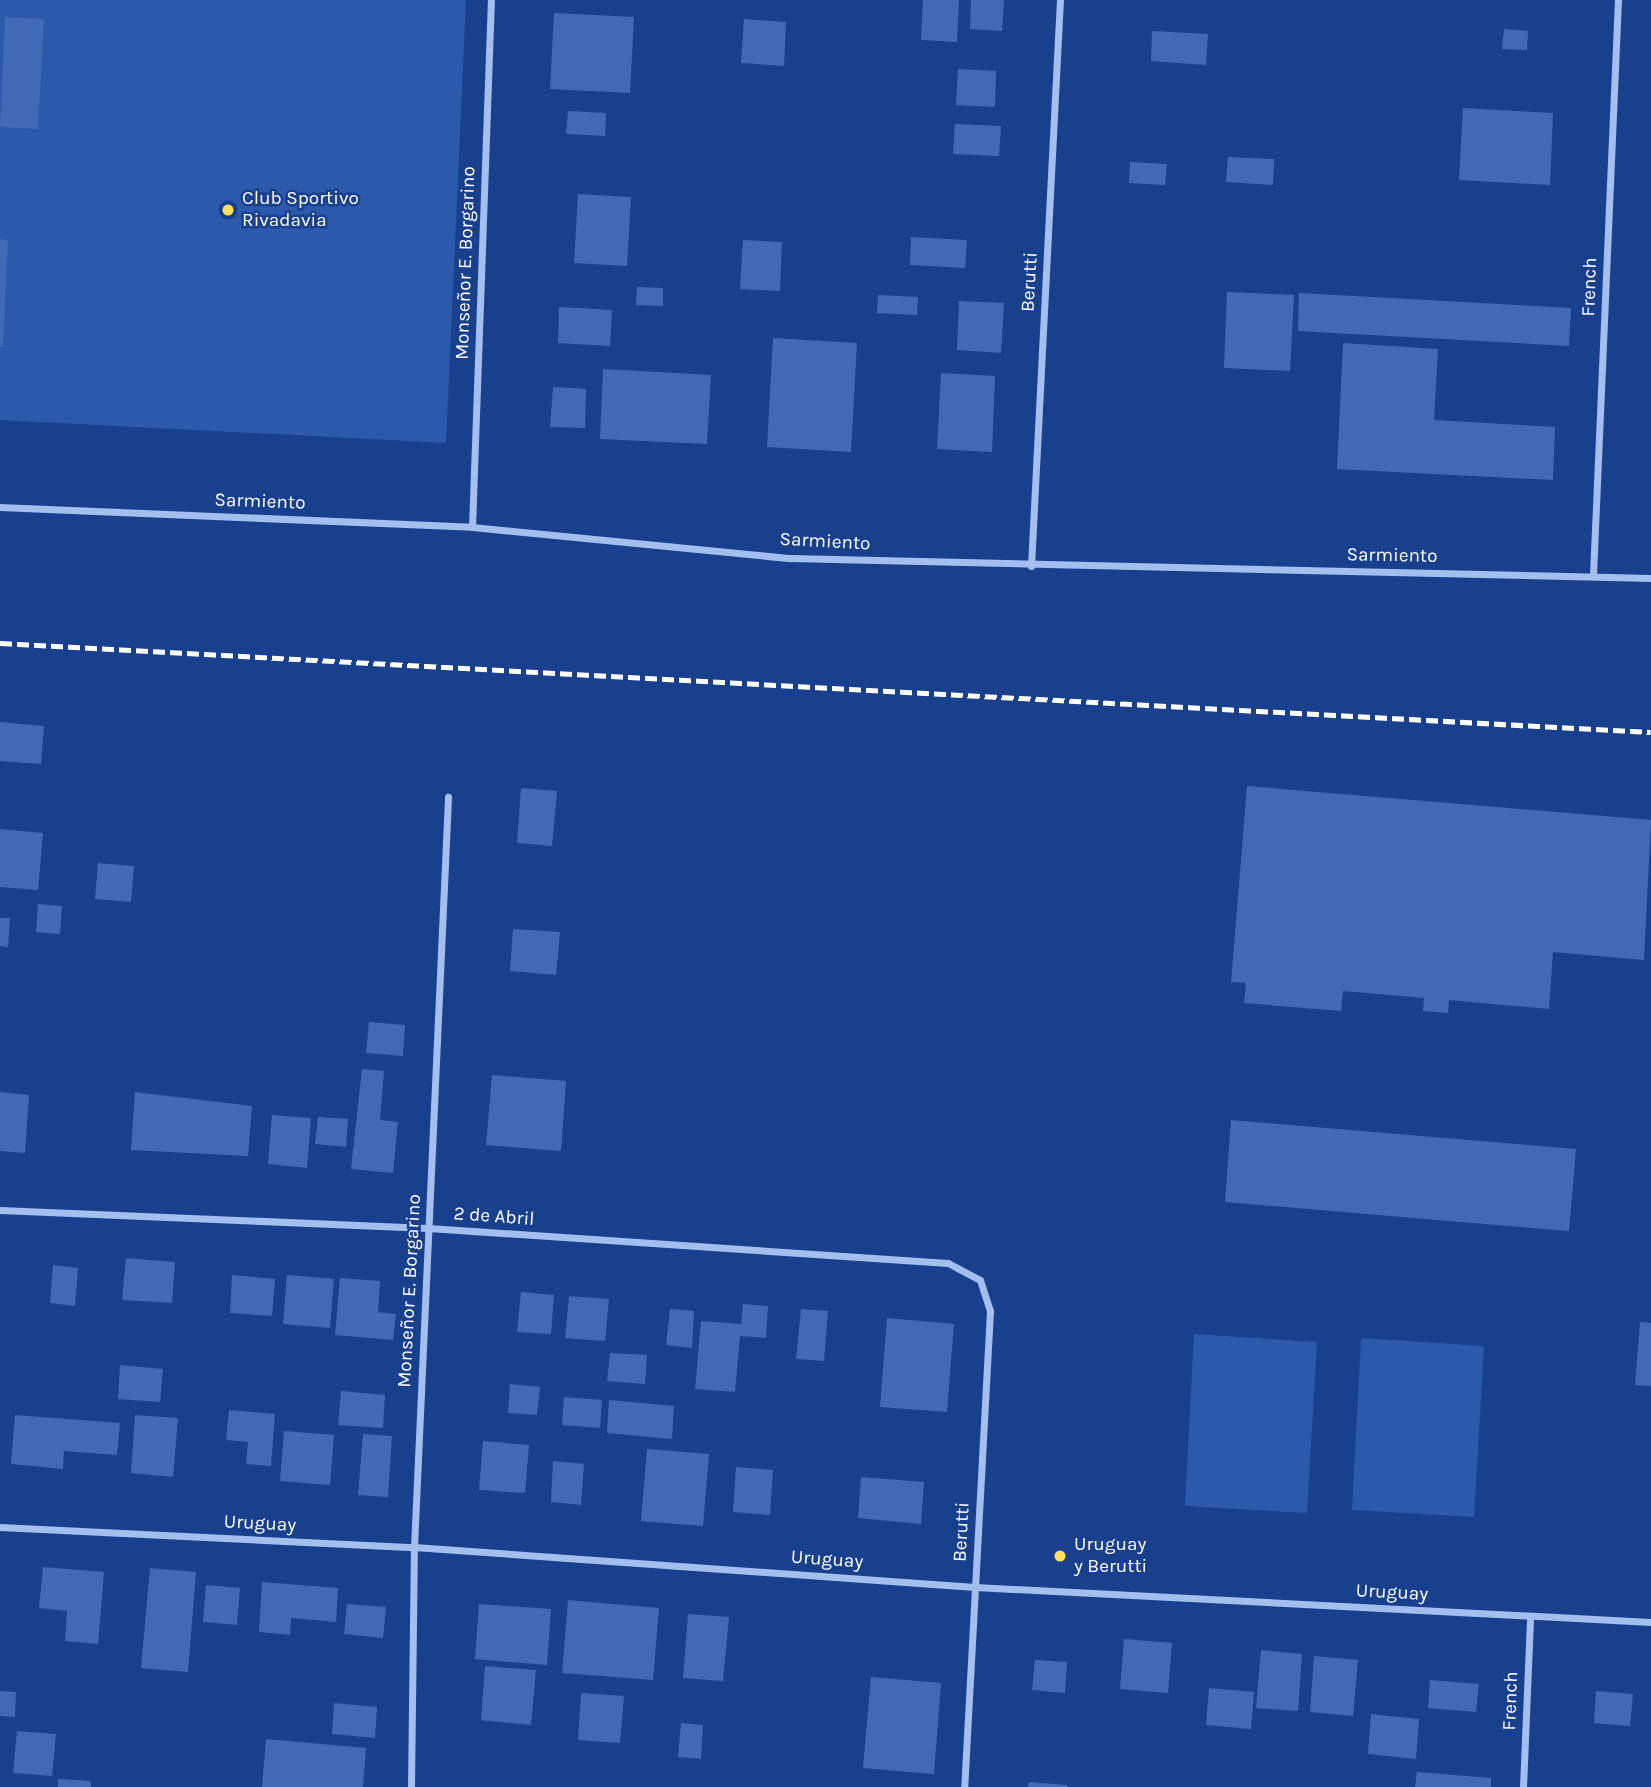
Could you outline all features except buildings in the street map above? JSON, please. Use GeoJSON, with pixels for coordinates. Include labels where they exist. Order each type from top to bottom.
{"type":"FeatureCollection","features":[{"type":"Feature","properties":{"kind":"street","name":"Monseñor E. Borgarino"},"geometry":{"type":"LineString","coordinates":[[472,527],[491,0]]}},
{"type":"Feature","properties":{"kind":"street","name":"Berutti"},"geometry":{"type":"LineString","coordinates":[[1031,566],[1060,0]]}},
{"type":"Feature","properties":{"kind":"street","name":"French"},"geometry":{"type":"LineString","coordinates":[[1593,575],[1618,0]]}},
{"type":"Feature","properties":{"kind":"street","name":"Sarmiento"},"geometry":{"type":"LineString","coordinates":[[0,507],[472,527],[790,558],[1031,566],[1651,578]]}},
{"type":"Feature","properties":{"kind":"street","name":"Monseñor E. Borgarino"},"geometry":{"type":"LineString","coordinates":[[411,1787],[414,1547],[448,797]]}},
{"type":"Feature","properties":{"kind":"street","name":"2 de Abril"},"geometry":{"type":"LineString","coordinates":[[0,1210],[428,1228],[948,1263],[980,1280]]}},
{"type":"Feature","properties":{"kind":"street","name":"Berutti"},"geometry":{"type":"LineString","coordinates":[[964,1787],[990,1311],[980,1280]]}},
{"type":"Feature","properties":{"kind":"street","name":"Uruguay"},"geometry":{"type":"LineString","coordinates":[[0,1528],[414,1547],[975,1587],[1651,1622]]}},
{"type":"Feature","properties":{"kind":"street","name":"French"},"geometry":{"type":"LineString","coordinates":[[1523,1787],[1530,1617]]}},
{"type":"Feature","properties":{"kind":"shaded area","name":"Club Sportivo Rivadavia"},"geometry":{"type":"Polygon","coordinates":[[[0,0],[466,0],[446,443],[0,420],[0,0]]]}},
{"type":"Feature","properties":{"kind":"shaded area"},"geometry":{"type":"Polygon","coordinates":[[[1194,1334],[1317,1342],[1307,1513],[1185,1506],[1194,1334]]]}},
{"type":"Feature","properties":{"kind":"shaded area"},"geometry":{"type":"Polygon","coordinates":[[[1361,1338],[1484,1346],[1474,1517],[1352,1510],[1361,1338]]]}},
{"type":"Feature","properties":{"kind":"railway"},"geometry":{"type":"LineString","coordinates":[[0,643],[1651,732]]}},
{"type":"Feature","properties":{"kind":"place","name":"Club Sportivo Rivadavia"},"geometry":{"type":"Point","coordinates":[228,210]}},
{"type":"Feature","properties":{"kind":"place","name":"Uruguay y Berutti"},"geometry":{"type":"Point","coordinates":[1060,1556]}}]}
